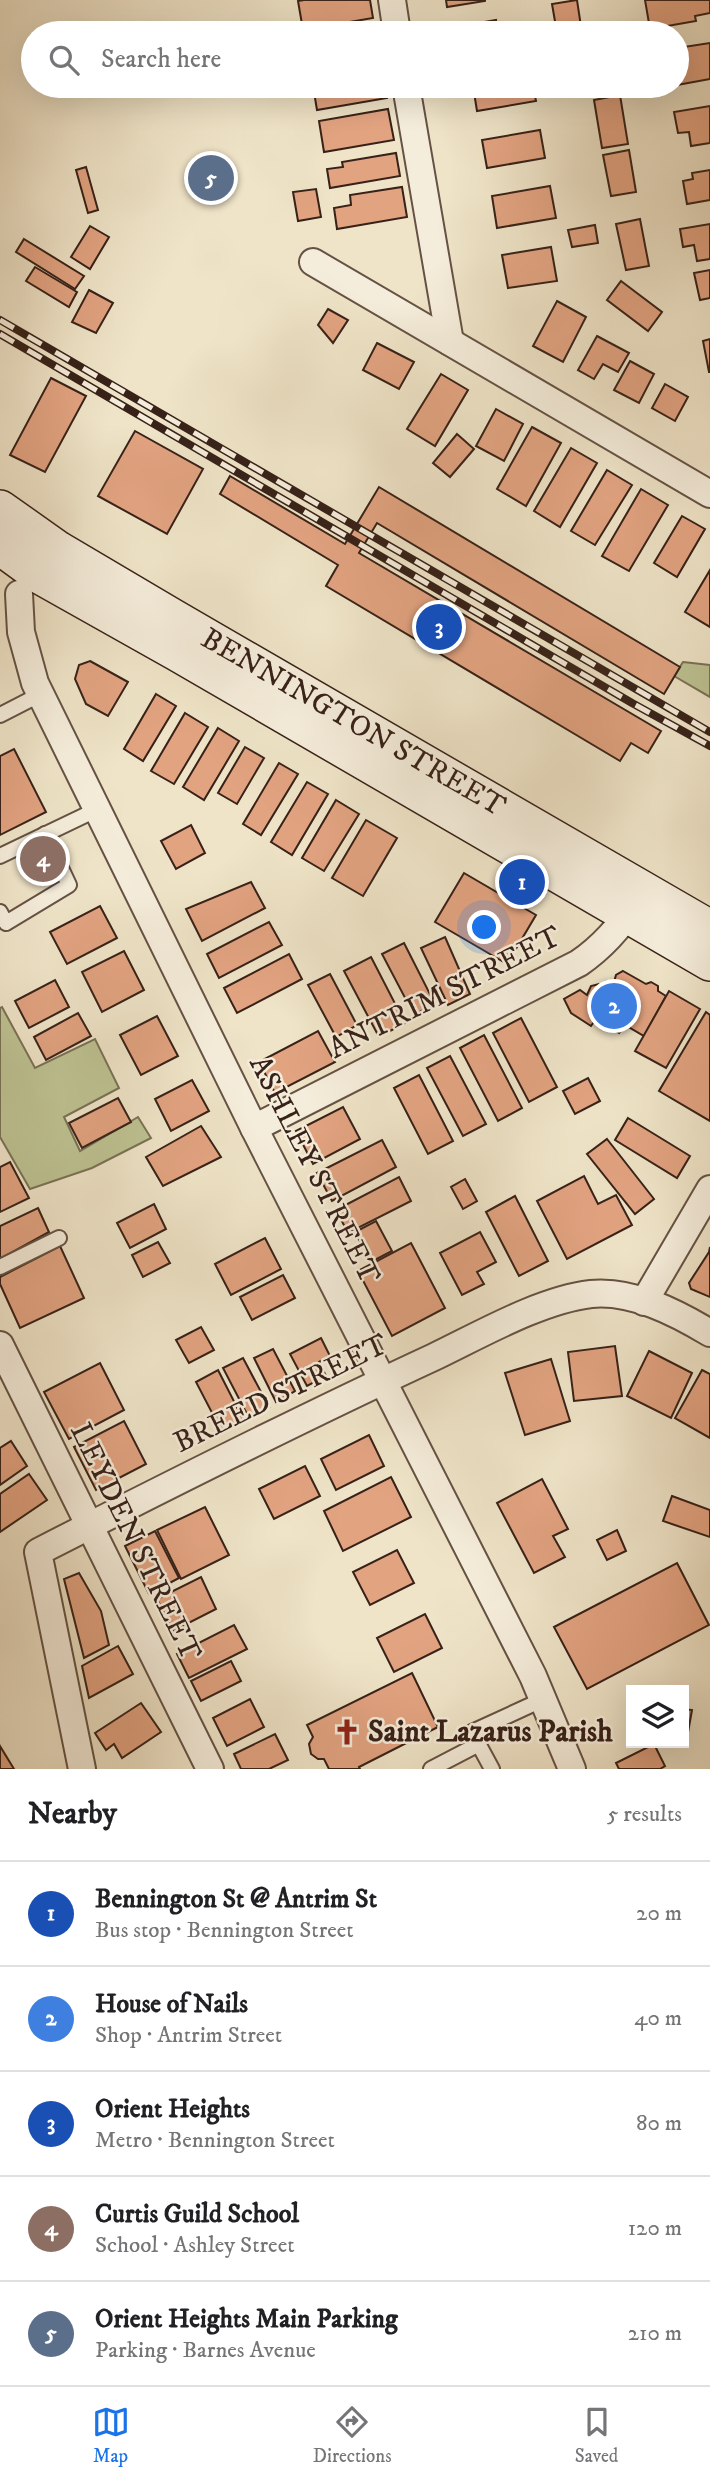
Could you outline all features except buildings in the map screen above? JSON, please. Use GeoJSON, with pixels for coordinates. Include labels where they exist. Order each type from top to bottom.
{"type":"FeatureCollection","features":[{"type":"Feature","properties":{"kind":"main road","name":"BENNINGTON STREET"},"geometry":{"type":"LineString","coordinates":[[0,509],[29,580]]}},
{"type":"Feature","properties":{"kind":"main road","name":"BENNINGTON STREET"},"geometry":{"type":"LineString","coordinates":[[0,545],[29,580],[464,803],[636,903],[710,962]]}},
{"type":"Feature","properties":{"kind":"main road","name":"BENNINGTON STREET"},"geometry":{"type":"LineString","coordinates":[[636,903],[710,929]]}},
{"type":"Feature","properties":{"kind":"street"},"geometry":{"type":"LineString","coordinates":[[391,0],[395,21]]}},
{"type":"Feature","properties":{"kind":"street"},"geometry":{"type":"LineString","coordinates":[[408,98],[450,342]]}},
{"type":"Feature","properties":{"kind":"street"},"geometry":{"type":"LineString","coordinates":[[313,262],[710,494]]}},
{"type":"Feature","properties":{"kind":"street","name":"ASHLEY STREET"},"geometry":{"type":"LineString","coordinates":[[29,580],[24,649],[41,694],[254,1128],[544,1699],[572,1769]]}},
{"type":"Feature","properties":{"kind":"street","name":"ANTRIM STREET"},"geometry":{"type":"LineString","coordinates":[[254,1128],[579,963],[603,945],[636,903]]}},
{"type":"Feature","properties":{"kind":"street"},"geometry":{"type":"LineString","coordinates":[[644,1302],[710,1189]]}},
{"type":"Feature","properties":{"kind":"street","name":"BREED STREET"},"geometry":{"type":"LineString","coordinates":[[82,1769],[38,1552],[383,1380],[551,1303],[590,1294],[616,1294],[673,1312],[710,1333]]}},
{"type":"Feature","properties":{"kind":"street","name":"LEYDEN STREET"},"geometry":{"type":"LineString","coordinates":[[0,1345],[210,1769]]}},
{"type":"Feature","properties":{"kind":"lane"},"geometry":{"type":"LineString","coordinates":[[0,715],[41,694]]}},
{"type":"Feature","properties":{"kind":"lane"},"geometry":{"type":"LineString","coordinates":[[0,856],[98,809]]}},
{"type":"Feature","properties":{"kind":"lane"},"geometry":{"type":"LineString","coordinates":[[0,912],[6,923],[69,886],[45,834]]}},
{"type":"Feature","properties":{"kind":"lane"},"geometry":{"type":"LineString","coordinates":[[0,1267],[58,1238]]}},
{"type":"Feature","properties":{"kind":"lane"},"geometry":{"type":"LineString","coordinates":[[492,1769],[472,1732],[544,1699]]}},
{"type":"Feature","properties":{"kind":"lane"},"geometry":{"type":"LineString","coordinates":[[431,1769],[479,1744]]}},
{"type":"Feature","properties":{"kind":"green space"},"geometry":{"type":"Polygon","coordinates":[[[683,662],[710,665],[710,697],[674,676],[683,662]]]}},
{"type":"Feature","properties":{"kind":"green space"},"geometry":{"type":"Polygon","coordinates":[[[2,1007],[35,1068],[95,1039],[119,1088],[64,1117],[80,1151],[138,1117],[151,1138],[92,1168],[30,1189],[0,1137],[2,1007]]]}},
{"type":"Feature","properties":{"kind":"railway"},"geometry":{"type":"LineString","coordinates":[[0,320],[710,732]]}},
{"type":"Feature","properties":{"kind":"railway"},"geometry":{"type":"LineString","coordinates":[[0,334],[710,746]]}},
{"type":"Feature","properties":{"kind":"place","name":"Orient Heights Main Parking"},"geometry":{"type":"Point","coordinates":[211,178]}},
{"type":"Feature","properties":{"kind":"place","name":"Orient Heights"},"geometry":{"type":"Point","coordinates":[439,627]}},
{"type":"Feature","properties":{"kind":"place","name":"Curtis Guild School"},"geometry":{"type":"Point","coordinates":[43,859]}},
{"type":"Feature","properties":{"kind":"place","name":"Bennington St @ Antrim St"},"geometry":{"type":"Point","coordinates":[522,882]}},
{"type":"Feature","properties":{"kind":"place","name":"House of Nails"},"geometry":{"type":"Point","coordinates":[614,1006]}},
{"type":"Feature","properties":{"kind":"place","name":"Saint Lazarus Parish"},"geometry":{"type":"Point","coordinates":[347,1732]}}]}
